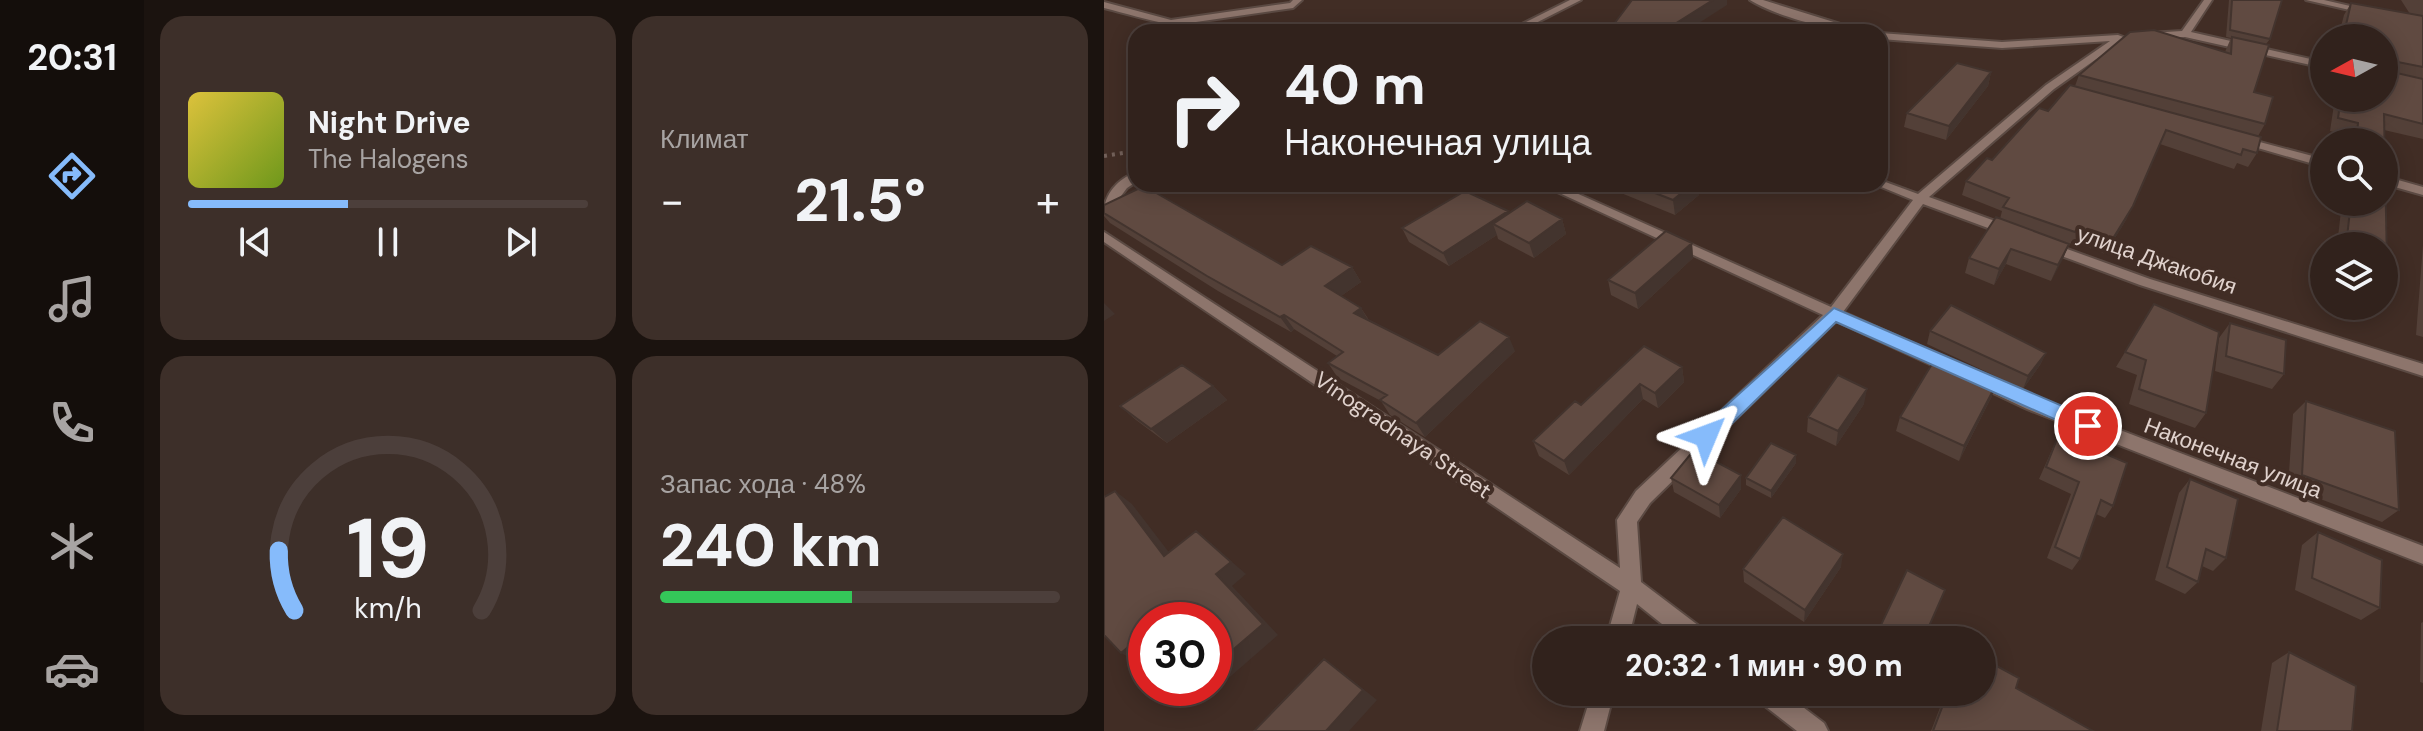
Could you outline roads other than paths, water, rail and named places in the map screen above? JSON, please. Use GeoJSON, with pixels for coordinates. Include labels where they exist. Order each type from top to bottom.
{"type":"FeatureCollection","features":[{"type":"Feature","properties":{"kind":"street"},"geometry":{"type":"LineString","coordinates":[[1171,23],[1293,5],[1298,0]]}},
{"type":"Feature","properties":{"kind":"street"},"geometry":{"type":"LineString","coordinates":[[1528,24],[1577,0]]}},
{"type":"Feature","properties":{"kind":"street"},"geometry":{"type":"LineString","coordinates":[[1754,0],[1827,24]]}},
{"type":"Feature","properties":{"kind":"street"},"geometry":{"type":"LineString","coordinates":[[2185,34],[2208,0]]}},
{"type":"Feature","properties":{"kind":"street"},"geometry":{"type":"LineString","coordinates":[[2310,0],[2381,14]]}},
{"type":"Feature","properties":{"kind":"street"},"geometry":{"type":"LineString","coordinates":[[1104,5],[1177,24]]}},
{"type":"Feature","properties":{"kind":"street"},"geometry":{"type":"LineString","coordinates":[[1888,37],[2002,45],[2185,34],[2310,62]]}},
{"type":"Feature","properties":{"kind":"street"},"geometry":{"type":"LineString","coordinates":[[1621,626],[1631,587],[1627,520],[1643,497],[1834,314],[1921,198],[2121,38]]}},
{"type":"Feature","properties":{"kind":"street"},"geometry":{"type":"LineString","coordinates":[[2233,138],[2310,159]]}},
{"type":"Feature","properties":{"kind":"street"},"geometry":{"type":"LineString","coordinates":[[1104,209],[1128,182]]}},
{"type":"Feature","properties":{"kind":"street"},"geometry":{"type":"LineString","coordinates":[[2398,184],[2423,191]]}},
{"type":"Feature","properties":{"kind":"street","name":"улица Джакобия"},"geometry":{"type":"LineString","coordinates":[[1888,187],[2145,282],[2423,370]]}},
{"type":"Feature","properties":{"kind":"street","name":"Наконечная улица"},"geometry":{"type":"LineString","coordinates":[[1564,192],[2033,404],[2423,555]]}},
{"type":"Feature","properties":{"kind":"street","name":"Vinogradnaya Street"},"geometry":{"type":"LineString","coordinates":[[1104,236],[1631,587],[1681,626]]}},
{"type":"Feature","properties":{"kind":"street"},"geometry":{"type":"LineString","coordinates":[[1592,731],[1599,706]]}},
{"type":"Feature","properties":{"kind":"street"},"geometry":{"type":"LineString","coordinates":[[1783,706],[1816,731]]}}]}
